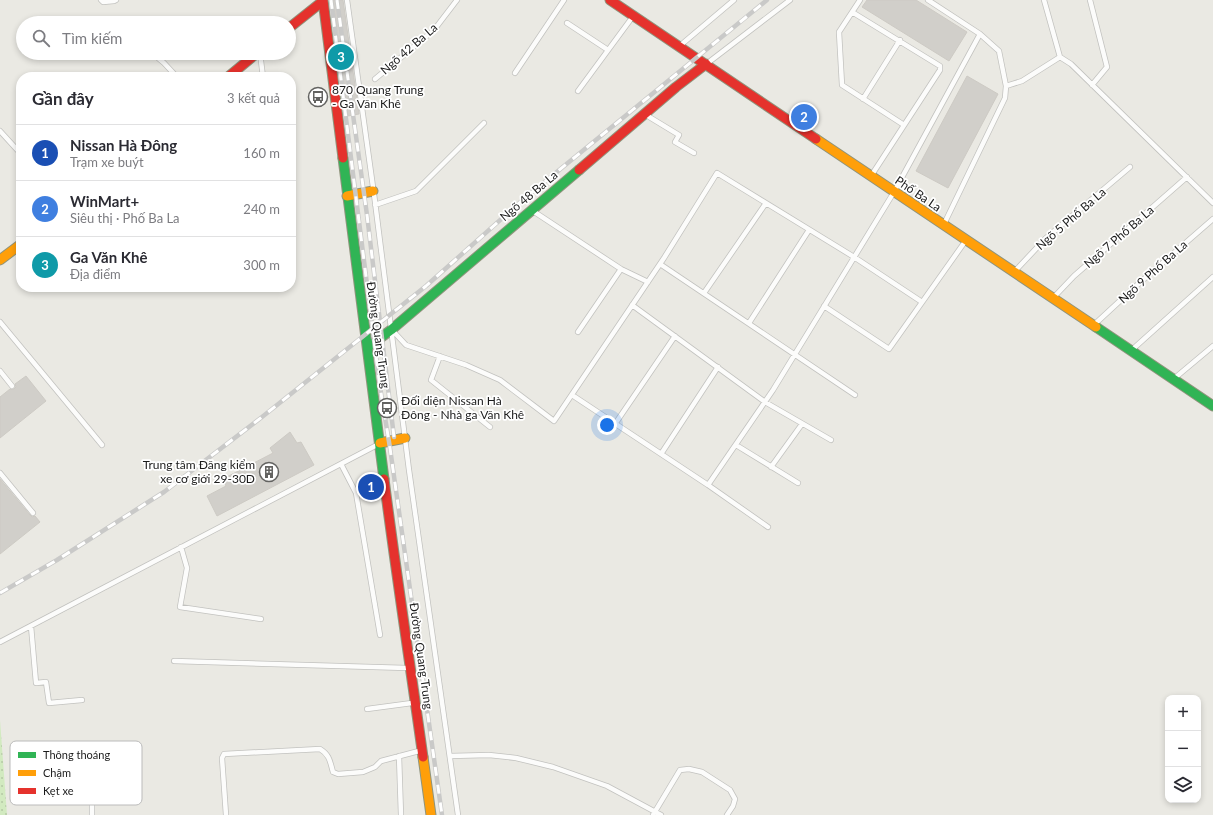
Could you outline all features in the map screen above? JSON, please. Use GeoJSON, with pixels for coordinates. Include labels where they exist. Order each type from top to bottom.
{"type":"FeatureCollection","features":[{"type":"Feature","properties":{"kind":"main road","name":"Phố Ba La"},"geometry":{"type":"LineString","coordinates":[[610,0],[1213,406]]}},
{"type":"Feature","properties":{"kind":"main road"},"geometry":{"type":"LineString","coordinates":[[296,22],[323,1]]}},
{"type":"Feature","properties":{"kind":"main road","name":"Đường Quang Trung"},"geometry":{"type":"LineString","coordinates":[[323,1],[393,551],[416,702],[431,815]]}},
{"type":"Feature","properties":{"kind":"main road"},"geometry":{"type":"LineString","coordinates":[[234,72],[249,60]]}},
{"type":"Feature","properties":{"kind":"main road","name":"Ngõ 48 Ba La"},"geometry":{"type":"LineString","coordinates":[[368,347],[391,330],[676,87],[706,64]]}},
{"type":"Feature","properties":{"kind":"main road"},"geometry":{"type":"LineString","coordinates":[[347,196],[373,191]]}},
{"type":"Feature","properties":{"kind":"main road"},"geometry":{"type":"LineString","coordinates":[[3,255],[16,247]]}},
{"type":"Feature","properties":{"kind":"main road"},"geometry":{"type":"LineString","coordinates":[[380,443],[405,438]]}},
{"type":"Feature","properties":{"kind":"lane"},"geometry":{"type":"LineString","coordinates":[[101,0],[103,2],[116,0]]}},
{"type":"Feature","properties":{"kind":"lane"},"geometry":{"type":"LineString","coordinates":[[347,0],[405,438],[458,815]]}},
{"type":"Feature","properties":{"kind":"lane","name":"Ngõ 42 Ba La"},"geometry":{"type":"LineString","coordinates":[[374,79],[434,30],[458,0]]}},
{"type":"Feature","properties":{"kind":"lane"},"geometry":{"type":"LineString","coordinates":[[515,73],[564,0]]}},
{"type":"Feature","properties":{"kind":"lane"},"geometry":{"type":"LineString","coordinates":[[679,46],[734,0]]}},
{"type":"Feature","properties":{"kind":"lane"},"geometry":{"type":"LineString","coordinates":[[706,64],[790,0]]}},
{"type":"Feature","properties":{"kind":"lane"},"geometry":{"type":"LineString","coordinates":[[860,0],[840,32],[842,85],[904,125]]}},
{"type":"Feature","properties":{"kind":"lane"},"geometry":{"type":"LineString","coordinates":[[928,0],[980,34],[999,51],[1006,86],[1005,98],[944,226]]}},
{"type":"Feature","properties":{"kind":"lane"},"geometry":{"type":"LineString","coordinates":[[1044,0],[1060,57],[1071,64],[1213,203]]}},
{"type":"Feature","properties":{"kind":"lane"},"geometry":{"type":"LineString","coordinates":[[1090,0],[1107,67],[1092,85]]}},
{"type":"Feature","properties":{"kind":"lane"},"geometry":{"type":"LineString","coordinates":[[852,12],[939,64],[941,68],[871,176]]}},
{"type":"Feature","properties":{"kind":"lane"},"geometry":{"type":"LineString","coordinates":[[578,91],[633,16]]}},
{"type":"Feature","properties":{"kind":"lane"},"geometry":{"type":"LineString","coordinates":[[568,23],[608,50]]}},
{"type":"Feature","properties":{"kind":"lane"},"geometry":{"type":"LineString","coordinates":[[708,485],[765,402],[894,192],[980,34]]}},
{"type":"Feature","properties":{"kind":"lane"},"geometry":{"type":"LineString","coordinates":[[863,99],[900,40]]}},
{"type":"Feature","properties":{"kind":"lane"},"geometry":{"type":"LineString","coordinates":[[1006,86],[1022,81],[1060,57]]}},
{"type":"Feature","properties":{"kind":"lane"},"geometry":{"type":"LineString","coordinates":[[160,60],[172,72]]}},
{"type":"Feature","properties":{"kind":"lane"},"geometry":{"type":"LineString","coordinates":[[259,60],[262,72]]}},
{"type":"Feature","properties":{"kind":"lane"},"geometry":{"type":"LineString","coordinates":[[645,114],[679,135],[675,142],[694,154]]}},
{"type":"Feature","properties":{"kind":"lane"},"geometry":{"type":"LineString","coordinates":[[375,205],[416,191],[484,123]]}},
{"type":"Feature","properties":{"kind":"lane"},"geometry":{"type":"LineString","coordinates":[[0,131],[16,149]]}},
{"type":"Feature","properties":{"kind":"lane","name":"Ngõ 5 Phố Ba La"},"geometry":{"type":"LineString","coordinates":[[1014,272],[1046,238],[1130,167]]}},
{"type":"Feature","properties":{"kind":"lane"},"geometry":{"type":"LineString","coordinates":[[391,330],[406,345],[466,365],[500,380],[554,421],[660,264],[717,173],[854,257],[922,302]]}},
{"type":"Feature","properties":{"kind":"lane","name":"Ngõ 7 Phố Ba La"},"geometry":{"type":"LineString","coordinates":[[1052,298],[1074,276],[1186,177]]}},
{"type":"Feature","properties":{"kind":"lane"},"geometry":{"type":"LineString","coordinates":[[704,293],[766,203]]}},
{"type":"Feature","properties":{"kind":"lane"},"geometry":{"type":"LineString","coordinates":[[532,210],[622,269],[648,282]]}},
{"type":"Feature","properties":{"kind":"lane","name":"Ngõ 9 Phố Ba La"},"geometry":{"type":"LineString","coordinates":[[1093,326],[1213,218]]}},
{"type":"Feature","properties":{"kind":"lane"},"geometry":{"type":"LineString","coordinates":[[749,323],[809,230]]}},
{"type":"Feature","properties":{"kind":"lane"},"geometry":{"type":"LineString","coordinates":[[824,306],[889,349],[966,240]]}},
{"type":"Feature","properties":{"kind":"lane"},"geometry":{"type":"LineString","coordinates":[[660,264],[855,395]]}},
{"type":"Feature","properties":{"kind":"lane"},"geometry":{"type":"LineString","coordinates":[[578,332],[622,269]]}},
{"type":"Feature","properties":{"kind":"lane"},"geometry":{"type":"LineString","coordinates":[[1131,351],[1213,277]]}},
{"type":"Feature","properties":{"kind":"lane"},"geometry":{"type":"LineString","coordinates":[[632,305],[765,402],[831,440]]}},
{"type":"Feature","properties":{"kind":"lane"},"geometry":{"type":"LineString","coordinates":[[0,322],[102,445]]}},
{"type":"Feature","properties":{"kind":"lane"},"geometry":{"type":"LineString","coordinates":[[615,424],[675,336]]}},
{"type":"Feature","properties":{"kind":"lane"},"geometry":{"type":"LineString","coordinates":[[1173,380],[1213,346]]}},
{"type":"Feature","properties":{"kind":"lane"},"geometry":{"type":"LineString","coordinates":[[440,356],[431,380],[490,427]]}},
{"type":"Feature","properties":{"kind":"lane"},"geometry":{"type":"LineString","coordinates":[[661,454],[718,367]]}},
{"type":"Feature","properties":{"kind":"lane"},"geometry":{"type":"LineString","coordinates":[[0,371],[12,386]]}},
{"type":"Feature","properties":{"kind":"lane"},"geometry":{"type":"LineString","coordinates":[[572,395],[708,485],[768,527]]}},
{"type":"Feature","properties":{"kind":"lane"},"geometry":{"type":"LineString","coordinates":[[771,467],[802,424]]}},
{"type":"Feature","properties":{"kind":"lane"},"geometry":{"type":"LineString","coordinates":[[0,642],[380,443]]}},
{"type":"Feature","properties":{"kind":"lane"},"geometry":{"type":"LineString","coordinates":[[736,445],[798,483]]}},
{"type":"Feature","properties":{"kind":"lane"},"geometry":{"type":"LineString","coordinates":[[341,464],[356,492],[380,635]]}},
{"type":"Feature","properties":{"kind":"lane"},"geometry":{"type":"LineString","coordinates":[[0,473],[33,513]]}},
{"type":"Feature","properties":{"kind":"lane"},"geometry":{"type":"LineString","coordinates":[[180,548],[187,568],[180,607],[261,619]]}},
{"type":"Feature","properties":{"kind":"lane"},"geometry":{"type":"LineString","coordinates":[[31,626],[36,683],[46,682],[49,703],[82,700]]}},
{"type":"Feature","properties":{"kind":"lane"},"geometry":{"type":"LineString","coordinates":[[174,661],[411,668]]}},
{"type":"Feature","properties":{"kind":"lane"},"geometry":{"type":"LineString","coordinates":[[367,709],[416,702]]}},
{"type":"Feature","properties":{"kind":"lane"},"geometry":{"type":"LineString","coordinates":[[226,815],[222,758],[224,754],[320,749],[326,752],[330,759],[333,772],[338,774],[363,772],[375,767],[381,760],[422,750]]}},
{"type":"Feature","properties":{"kind":"lane"},"geometry":{"type":"LineString","coordinates":[[450,756],[489,755],[516,758],[553,768],[607,786],[654,813],[661,815]]}},
{"type":"Feature","properties":{"kind":"lane"},"geometry":{"type":"LineString","coordinates":[[399,756],[401,815]]}},
{"type":"Feature","properties":{"kind":"lane"},"geometry":{"type":"LineString","coordinates":[[654,813],[680,770],[689,769],[702,772],[730,790],[735,799],[733,806],[727,815]]}},
{"type":"Feature","properties":{"kind":"green space"},"geometry":{"type":"Polygon","coordinates":[[[0,720],[7,815],[0,815],[0,720]]]}},
{"type":"Feature","properties":{"kind":"building"},"geometry":{"type":"Polygon","coordinates":[[[333,0],[343,0],[359,114],[348,116],[333,0]]]}},
{"type":"Feature","properties":{"kind":"building"},"geometry":{"type":"Polygon","coordinates":[[[867,0],[916,0],[967,32],[949,61],[862,7],[867,0]]]}},
{"type":"Feature","properties":{"kind":"building"},"geometry":{"type":"Polygon","coordinates":[[[967,76],[998,94],[948,188],[916,171],[967,76]]]}},
{"type":"Feature","properties":{"kind":"building"},"geometry":{"type":"Polygon","coordinates":[[[26,376],[46,401],[0,438],[0,397],[10,389],[14,389],[16,387],[15,384],[26,376]]]}},
{"type":"Feature","properties":{"kind":"building","name":"Trung tâm Đăng kiểm xe cơ giới 29-30D"},"geometry":{"type":"Polygon","coordinates":[[[290,432],[297,443],[301,442],[314,465],[217,516],[207,496],[226,486],[223,479],[273,453],[270,448],[290,432]]]}},
{"type":"Feature","properties":{"kind":"building"},"geometry":{"type":"Polygon","coordinates":[[[0,479],[30,515],[32,517],[35,516],[40,522],[0,554],[0,479]]]}},
{"type":"Feature","properties":{"kind":"railway"},"geometry":{"type":"LineString","coordinates":[[331,0],[380,387],[442,815]]}},
{"type":"Feature","properties":{"kind":"railway"},"geometry":{"type":"LineString","coordinates":[[337,0],[367,215],[394,437]]}},
{"type":"Feature","properties":{"kind":"railway"},"geometry":{"type":"LineString","coordinates":[[0,593],[57,560],[164,492],[262,417],[426,286],[525,198],[767,0]]}},
{"type":"Feature","properties":{"kind":"traffic: fast"},"geometry":{"type":"LineString","coordinates":[[343,158],[384,479]]}},
{"type":"Feature","properties":{"kind":"traffic: fast"},"geometry":{"type":"LineString","coordinates":[[368,347],[391,330],[579,170]]}},
{"type":"Feature","properties":{"kind":"traffic: fast"},"geometry":{"type":"LineString","coordinates":[[1096,327],[1213,406]]}},
{"type":"Feature","properties":{"kind":"traffic: slow"},"geometry":{"type":"LineString","coordinates":[[816,139],[1096,327]]}},
{"type":"Feature","properties":{"kind":"traffic: slow"},"geometry":{"type":"LineString","coordinates":[[347,196],[373,191]]}},
{"type":"Feature","properties":{"kind":"traffic: slow"},"geometry":{"type":"LineString","coordinates":[[0,260],[16,248]]}},
{"type":"Feature","properties":{"kind":"traffic: slow"},"geometry":{"type":"LineString","coordinates":[[380,443],[405,438]]}},
{"type":"Feature","properties":{"kind":"traffic: slow"},"geometry":{"type":"LineString","coordinates":[[423,757],[431,815]]}},
{"type":"Feature","properties":{"kind":"traffic: jam"},"geometry":{"type":"LineString","coordinates":[[323,0],[343,158]]}},
{"type":"Feature","properties":{"kind":"traffic: jam"},"geometry":{"type":"LineString","coordinates":[[610,0],[816,139]]}},
{"type":"Feature","properties":{"kind":"traffic: jam"},"geometry":{"type":"LineString","coordinates":[[296,22],[323,1]]}},
{"type":"Feature","properties":{"kind":"traffic: jam"},"geometry":{"type":"LineString","coordinates":[[234,72],[249,60]]}},
{"type":"Feature","properties":{"kind":"traffic: jam"},"geometry":{"type":"LineString","coordinates":[[579,170],[676,87],[706,64]]}},
{"type":"Feature","properties":{"kind":"traffic: jam"},"geometry":{"type":"LineString","coordinates":[[384,479],[423,757]]}},
{"type":"Feature","properties":{"kind":"place","name":"Ga Văn Khê"},"geometry":{"type":"Point","coordinates":[341,57]}},
{"type":"Feature","properties":{"kind":"place","name":"870 Quang Trung - Ga Văn Khê"},"geometry":{"type":"Point","coordinates":[318,97]}},
{"type":"Feature","properties":{"kind":"place","name":"WinMart+"},"geometry":{"type":"Point","coordinates":[804,117]}},
{"type":"Feature","properties":{"kind":"place","name":"Đối diện Nissan Hà Đông - Nhà ga Văn Khê"},"geometry":{"type":"Point","coordinates":[387,408]}},
{"type":"Feature","properties":{"kind":"place","name":"Trung tâm Đăng kiểm xe cơ giới 29-30D"},"geometry":{"type":"Point","coordinates":[269,472]}},
{"type":"Feature","properties":{"kind":"place","name":"Nissan Hà Đông"},"geometry":{"type":"Point","coordinates":[371,487]}}]}
